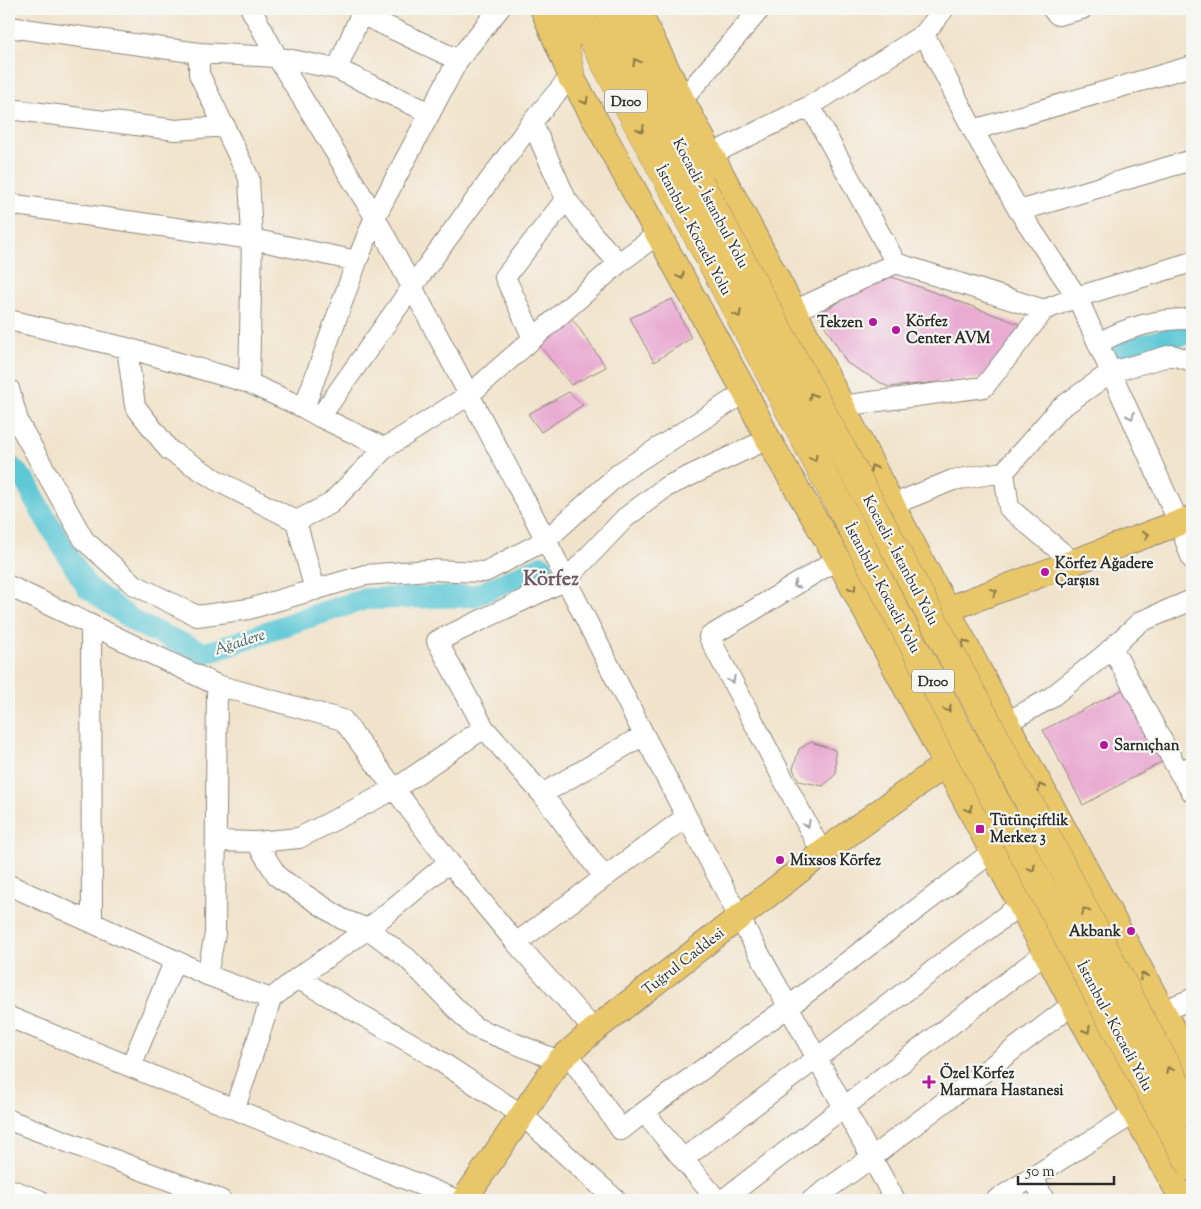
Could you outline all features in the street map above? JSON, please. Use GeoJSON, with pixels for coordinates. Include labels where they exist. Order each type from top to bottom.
{"type":"FeatureCollection","features":[{"type":"Feature","properties":{"kind":"highway"},"geometry":{"type":"LineString","coordinates":[[557,9],[571,76]]}},
{"type":"Feature","properties":{"kind":"highway","name":"İstanbul - Kocaeli Yolu"},"geometry":{"type":"LineString","coordinates":[[576,9],[1118,1033],[1192,1167]]}},
{"type":"Feature","properties":{"kind":"highway","name":"Kocaeli - İstanbul Yolu"},"geometry":{"type":"LineString","coordinates":[[608,9],[991,729],[1144,1025],[1192,1112]]}},
{"type":"Feature","properties":{"kind":"main road"},"geometry":{"type":"LineString","coordinates":[[543,9],[571,76],[745,392],[768,439],[832,550],[1073,1004],[1183,1200]]}},
{"type":"Feature","properties":{"kind":"main road"},"geometry":{"type":"LineString","coordinates":[[637,9],[682,100],[794,311],[892,505],[1192,1065]]}},
{"type":"Feature","properties":{"kind":"main road"},"geometry":{"type":"LineString","coordinates":[[832,550],[892,505]]}},
{"type":"Feature","properties":{"kind":"main road"},"geometry":{"type":"LineString","coordinates":[[948,610],[1186,520]]}},
{"type":"Feature","properties":{"kind":"main road","name":"Tuğrul Caddesi"},"geometry":{"type":"LineString","coordinates":[[464,1200],[563,1057],[594,1030],[822,854],[1012,732]]}},
{"type":"Feature","properties":{"kind":"street"},"geometry":{"type":"LineString","coordinates":[[251,9],[277,57],[375,217],[546,540],[739,918],[895,1200]]}},
{"type":"Feature","properties":{"kind":"street"},"geometry":{"type":"LineString","coordinates":[[312,413],[357,261],[375,217],[458,60],[499,9]]}},
{"type":"Feature","properties":{"kind":"street"},"geometry":{"type":"LineString","coordinates":[[682,100],[760,9]]}},
{"type":"Feature","properties":{"kind":"street"},"geometry":{"type":"LineString","coordinates":[[712,154],[810,106],[924,34],[944,9]]}},
{"type":"Feature","properties":{"kind":"street"},"geometry":{"type":"LineString","coordinates":[[1052,9],[1058,15],[1082,9]]}},
{"type":"Feature","properties":{"kind":"street"},"geometry":{"type":"LineString","coordinates":[[337,70],[361,14],[458,60]]}},
{"type":"Feature","properties":{"kind":"street"},"geometry":{"type":"LineString","coordinates":[[9,27],[199,53],[277,57],[337,70],[430,113]]}},
{"type":"Feature","properties":{"kind":"street"},"geometry":{"type":"LineString","coordinates":[[924,34],[973,130],[1019,212],[1078,297],[1111,372],[1186,520],[1192,559]]}},
{"type":"Feature","properties":{"kind":"street"},"geometry":{"type":"LineString","coordinates":[[199,53],[199,74],[249,178],[252,239],[249,383]]}},
{"type":"Feature","properties":{"kind":"street"},"geometry":{"type":"LineString","coordinates":[[973,130],[1192,66]]}},
{"type":"Feature","properties":{"kind":"street"},"geometry":{"type":"LineString","coordinates":[[312,413],[412,287],[532,122],[571,76]]}},
{"type":"Feature","properties":{"kind":"street"},"geometry":{"type":"LineString","coordinates":[[810,106],[896,263]]}},
{"type":"Feature","properties":{"kind":"street"},"geometry":{"type":"LineString","coordinates":[[9,109],[176,130],[225,126]]}},
{"type":"Feature","properties":{"kind":"street"},"geometry":{"type":"LineString","coordinates":[[532,122],[566,199],[593,235],[619,263]]}},
{"type":"Feature","properties":{"kind":"street"},"geometry":{"type":"LineString","coordinates":[[1019,212],[1192,160]]}},
{"type":"Feature","properties":{"kind":"street"},"geometry":{"type":"LineString","coordinates":[[533,338],[505,277],[566,199]]}},
{"type":"Feature","properties":{"kind":"street"},"geometry":{"type":"LineString","coordinates":[[9,204],[252,239],[357,261]]}},
{"type":"Feature","properties":{"kind":"street"},"geometry":{"type":"LineString","coordinates":[[296,521],[330,504],[385,448],[469,394],[619,263],[658,234]]}},
{"type":"Feature","properties":{"kind":"street"},"geometry":{"type":"LineString","coordinates":[[841,406],[984,387],[1044,310],[1078,297],[1192,262]]}},
{"type":"Feature","properties":{"kind":"street"},"geometry":{"type":"LineString","coordinates":[[794,311],[896,263],[1044,310]]}},
{"type":"Feature","properties":{"kind":"street"},"geometry":{"type":"LineString","coordinates":[[1099,344],[1115,334],[1172,319],[1192,319]]}},
{"type":"Feature","properties":{"kind":"street"},"geometry":{"type":"LineString","coordinates":[[9,320],[127,348],[249,383],[385,448]]}},
{"type":"Feature","properties":{"kind":"street"},"geometry":{"type":"LineString","coordinates":[[127,348],[135,406],[168,450],[216,480],[296,521],[314,590]]}},
{"type":"Feature","properties":{"kind":"street"},"geometry":{"type":"LineString","coordinates":[[892,505],[953,480],[1004,472],[1059,409],[1111,372],[1172,354],[1192,361]]}},
{"type":"Feature","properties":{"kind":"street"},"geometry":{"type":"LineString","coordinates":[[9,389],[14,423],[84,540],[133,584],[197,616],[249,609],[365,575],[429,570],[485,572],[546,540],[621,472],[745,392]]}},
{"type":"Feature","properties":{"kind":"street"},"geometry":{"type":"LineString","coordinates":[[604,877],[542,794],[484,728],[437,641],[566,580],[625,518],[666,486],[768,439]]}},
{"type":"Feature","properties":{"kind":"street"},"geometry":{"type":"LineString","coordinates":[[1004,472],[1009,508],[1073,562]]}},
{"type":"Feature","properties":{"kind":"street"},"geometry":{"type":"LineString","coordinates":[[822,854],[709,637],[832,550]]}},
{"type":"Feature","properties":{"kind":"street"},"geometry":{"type":"LineString","coordinates":[[9,586],[216,685],[343,720],[449,862],[516,943],[594,1030]]}},
{"type":"Feature","properties":{"kind":"street"},"geometry":{"type":"LineString","coordinates":[[1012,732],[1140,622],[1192,600]]}},
{"type":"Feature","properties":{"kind":"street"},"geometry":{"type":"LineString","coordinates":[[91,626],[92,923]]}},
{"type":"Feature","properties":{"kind":"street"},"geometry":{"type":"LineString","coordinates":[[1112,648],[1186,769],[1192,792]]}},
{"type":"Feature","properties":{"kind":"street"},"geometry":{"type":"LineString","coordinates":[[208,974],[214,934],[216,685]]}},
{"type":"Feature","properties":{"kind":"street"},"geometry":{"type":"LineString","coordinates":[[216,841],[256,842],[298,838],[395,789],[484,728]]}},
{"type":"Feature","properties":{"kind":"street"},"geometry":{"type":"LineString","coordinates":[[542,794],[644,735]]}},
{"type":"Feature","properties":{"kind":"street"},"geometry":{"type":"LineString","coordinates":[[516,943],[686,817]]}},
{"type":"Feature","properties":{"kind":"street"},"geometry":{"type":"LineString","coordinates":[[256,842],[278,877],[342,919],[368,929],[406,958],[474,1027],[563,1057],[621,1130],[788,1007],[992,852]]}},
{"type":"Feature","properties":{"kind":"street"},"geometry":{"type":"LineString","coordinates":[[235,1108],[271,999],[296,978],[368,929],[449,862]]}},
{"type":"Feature","properties":{"kind":"street"},"geometry":{"type":"LineString","coordinates":[[9,885],[175,960],[271,999]]}},
{"type":"Feature","properties":{"kind":"street"},"geometry":{"type":"LineString","coordinates":[[683,1159],[1020,905]]}},
{"type":"Feature","properties":{"kind":"street"},"geometry":{"type":"LineString","coordinates":[[723,1200],[1046,952]]}},
{"type":"Feature","properties":{"kind":"street"},"geometry":{"type":"LineString","coordinates":[[131,1066],[175,960]]}},
{"type":"Feature","properties":{"kind":"street"},"geometry":{"type":"LineString","coordinates":[[296,978],[423,1050],[522,1115],[616,1200]]}},
{"type":"Feature","properties":{"kind":"street"},"geometry":{"type":"LineString","coordinates":[[1162,1011],[1192,999]]}},
{"type":"Feature","properties":{"kind":"street"},"geometry":{"type":"LineString","coordinates":[[812,1200],[871,1158],[1073,1004]]}},
{"type":"Feature","properties":{"kind":"street"},"geometry":{"type":"LineString","coordinates":[[9,1017],[457,1200]]}},
{"type":"Feature","properties":{"kind":"street"},"geometry":{"type":"LineString","coordinates":[[644,1112],[716,1200]]}},
{"type":"Feature","properties":{"kind":"street"},"geometry":{"type":"LineString","coordinates":[[996,1200],[1135,1113]]}},
{"type":"Feature","properties":{"kind":"street"},"geometry":{"type":"LineString","coordinates":[[9,1120],[222,1200]]}},
{"type":"Feature","properties":{"kind":"street"},"geometry":{"type":"LineString","coordinates":[[1032,1177],[1044,1200]]}},
{"type":"Feature","properties":{"kind":"street"},"geometry":{"type":"LineString","coordinates":[[9,1189],[39,1200]]}},
{"type":"Feature","properties":{"kind":"building","name":"Körfez Center AVM"},"geometry":{"type":"Polygon","coordinates":[[[886,275],[1024,326],[983,378],[888,387],[847,363],[818,314],[886,275]]]}},
{"type":"Feature","properties":{"kind":"building"},"geometry":{"type":"Polygon","coordinates":[[[672,299],[691,338],[654,362],[630,318],[672,299]]]}},
{"type":"Feature","properties":{"kind":"building"},"geometry":{"type":"Polygon","coordinates":[[[571,317],[606,367],[571,385],[539,345],[547,336],[563,327],[571,317]]]}},
{"type":"Feature","properties":{"kind":"building"},"geometry":{"type":"Polygon","coordinates":[[[569,392],[583,405],[541,432],[528,414],[569,392]]]}},
{"type":"Feature","properties":{"kind":"building","name":"Sarnıçhan"},"geometry":{"type":"Polygon","coordinates":[[[1128,687],[1165,760],[1083,805],[1043,730],[1128,687]]]}},
{"type":"Feature","properties":{"kind":"building"},"geometry":{"type":"Polygon","coordinates":[[[811,742],[835,750],[836,774],[823,786],[799,781],[793,769],[799,749],[811,742]]]}},
{"type":"Feature","properties":{"kind":"waterway","name":"Ağadere"},"geometry":{"type":"LineString","coordinates":[[1115,352],[1192,332]]}},
{"type":"Feature","properties":{"kind":"waterway","name":"Ağadere"},"geometry":{"type":"LineString","coordinates":[[9,465],[26,482],[87,587],[138,624],[204,653],[365,599],[474,596],[542,566]]}},
{"type":"Feature","properties":{"kind":"place","name":"Tekzen"},"geometry":{"type":"Point","coordinates":[873,322]}},
{"type":"Feature","properties":{"kind":"place","name":"Körfez Center AVM"},"geometry":{"type":"Point","coordinates":[896,330]}},
{"type":"Feature","properties":{"kind":"place","name":"Körfez Ağadere Çarşısı"},"geometry":{"type":"Point","coordinates":[1045,572]}},
{"type":"Feature","properties":{"kind":"place","name":"Sarnıçhan"},"geometry":{"type":"Point","coordinates":[1104,745]}},
{"type":"Feature","properties":{"kind":"place","name":"Tütünçiftlik Merkez 3"},"geometry":{"type":"Point","coordinates":[980,829]}},
{"type":"Feature","properties":{"kind":"place","name":"Mixsos Körfez"},"geometry":{"type":"Point","coordinates":[780,860]}},
{"type":"Feature","properties":{"kind":"place","name":"Akbank"},"geometry":{"type":"Point","coordinates":[1131,931]}},
{"type":"Feature","properties":{"kind":"place","name":"Özel Körfez Marmara Hastanesi"},"geometry":{"type":"Point","coordinates":[929,1082]}},
{"type":"Feature","properties":{"kind":"district","name":"Körfez"},"geometry":{"type":"Point","coordinates":[551,578]}}]}
